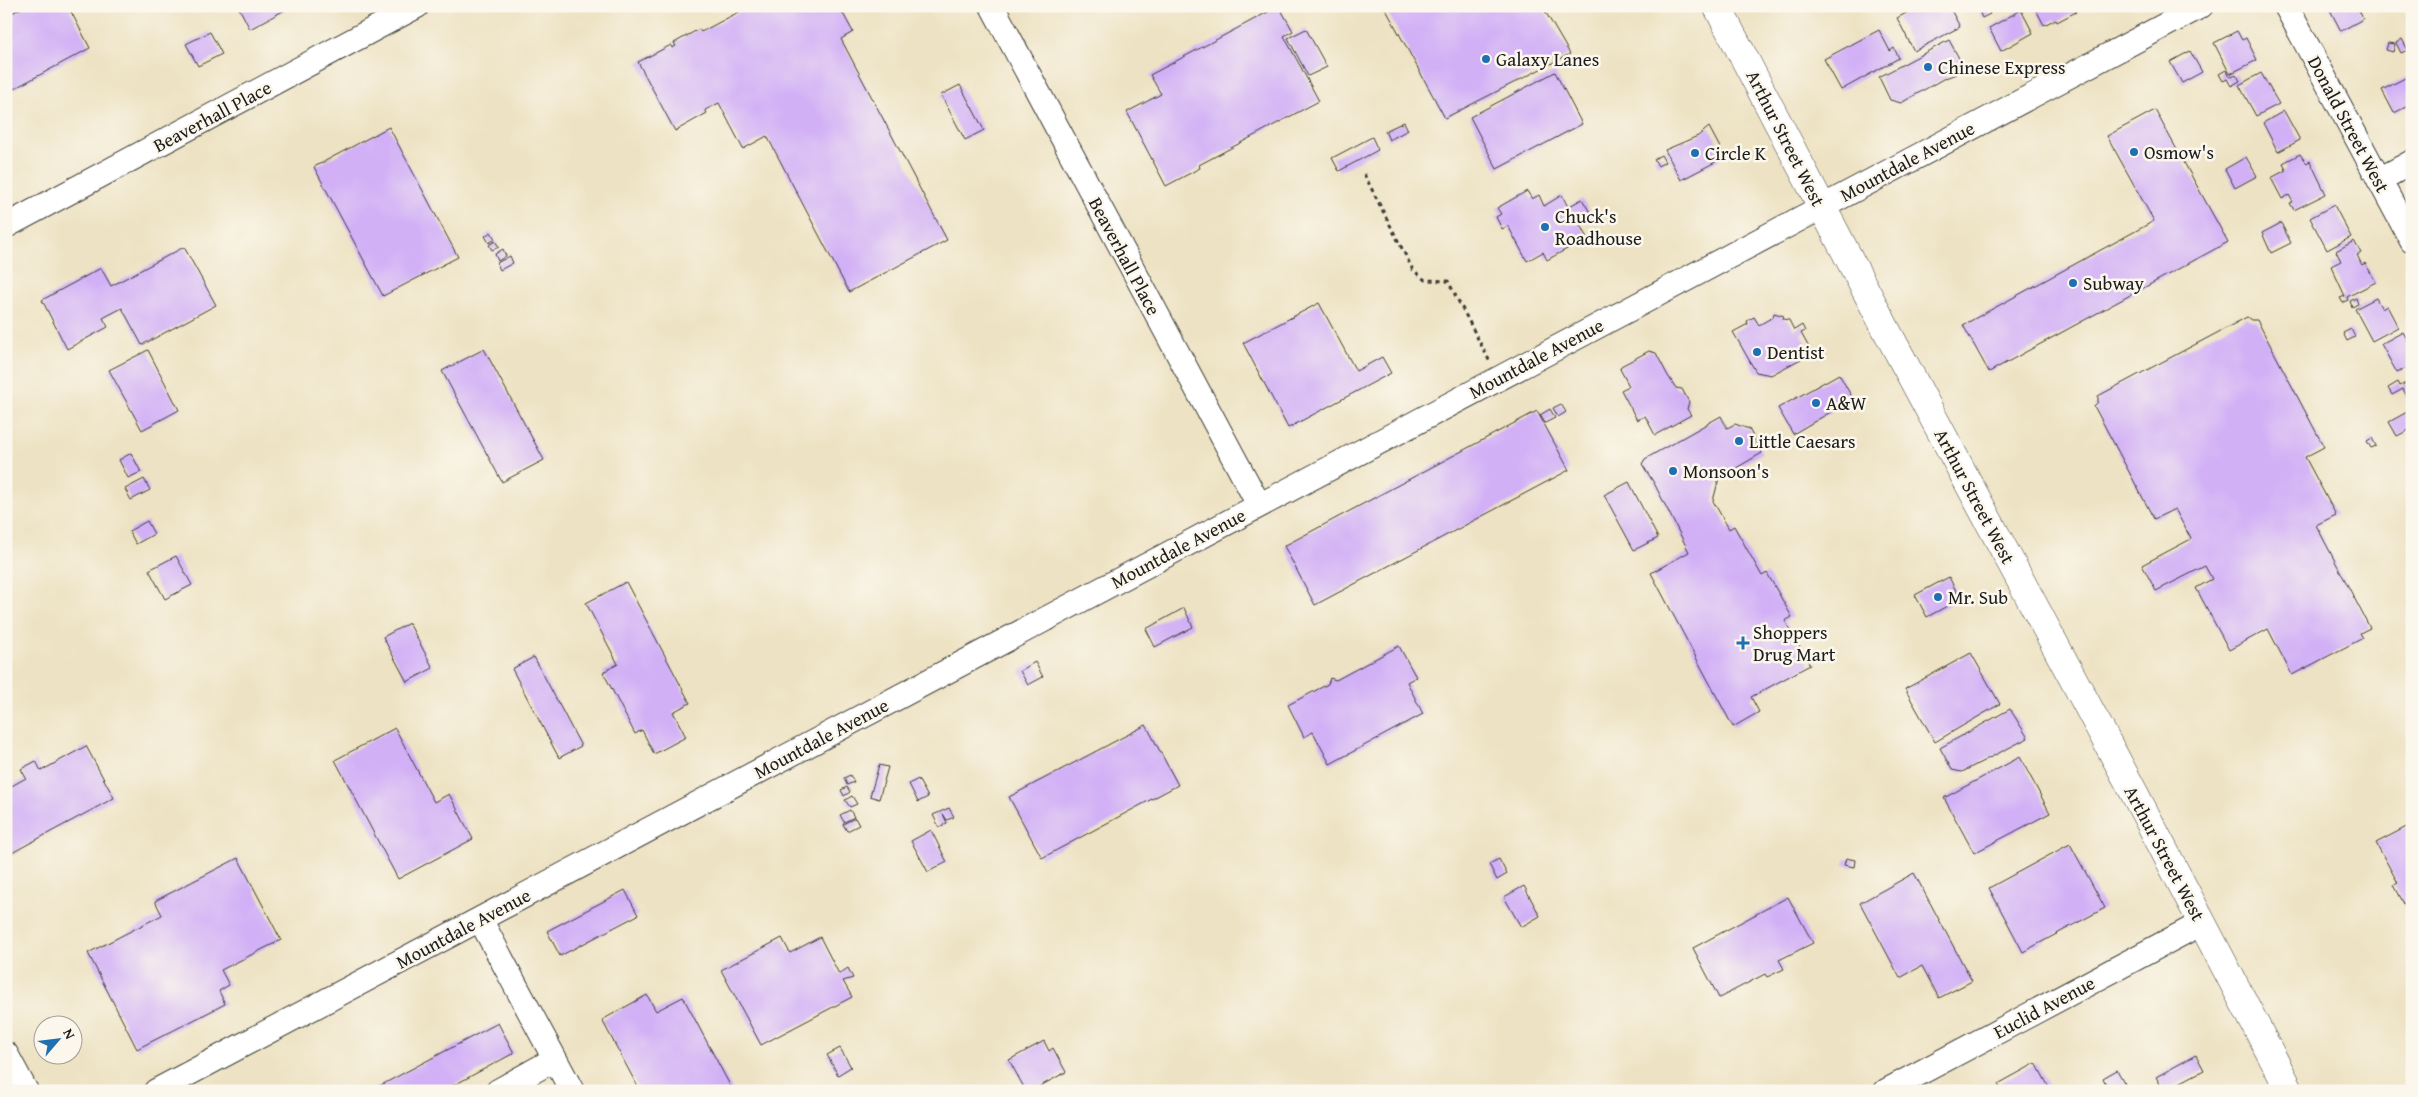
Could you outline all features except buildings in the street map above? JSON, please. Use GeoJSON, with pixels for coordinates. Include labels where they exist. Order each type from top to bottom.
{"type":"FeatureCollection","features":[{"type":"Feature","properties":{"kind":"main road","name":"Arthur Street West"},"geometry":{"type":"LineString","coordinates":[[1717,6],[1821,207],[2290,1091]]}},
{"type":"Feature","properties":{"kind":"street","name":"Beaverhall Place"},"geometry":{"type":"LineString","coordinates":[[6,226],[417,6]]}},
{"type":"Feature","properties":{"kind":"street","name":"Beaverhall Place"},"geometry":{"type":"LineString","coordinates":[[992,6],[1259,505]]}},
{"type":"Feature","properties":{"kind":"street","name":"Mountdale Avenue"},"geometry":{"type":"LineString","coordinates":[[156,1091],[2201,6]]}},
{"type":"Feature","properties":{"kind":"street","name":"Donald Street West"},"geometry":{"type":"LineString","coordinates":[[2286,6],[2412,242]]}},
{"type":"Feature","properties":{"kind":"street"},"geometry":{"type":"LineString","coordinates":[[2379,180],[2412,162]]}},
{"type":"Feature","properties":{"kind":"street"},"geometry":{"type":"LineString","coordinates":[[480,919],[572,1091]]}},
{"type":"Feature","properties":{"kind":"street","name":"Euclid Avenue"},"geometry":{"type":"LineString","coordinates":[[1886,1091],[2202,923]]}},
{"type":"Feature","properties":{"kind":"street"},"geometry":{"type":"LineString","coordinates":[[6,1054],[26,1091]]}},
{"type":"Feature","properties":{"kind":"street"},"geometry":{"type":"LineString","coordinates":[[498,1091],[555,1059]]}},
{"type":"Feature","properties":{"kind":"path"},"geometry":{"type":"LineString","coordinates":[[1364,174],[1413,270],[1425,280],[1448,281],[1498,378]]}},
{"type":"Feature","properties":{"kind":"place","name":"Galaxy Lanes"},"geometry":{"type":"Point","coordinates":[1486,59]}},
{"type":"Feature","properties":{"kind":"place","name":"Chinese Express"},"geometry":{"type":"Point","coordinates":[1928,67]}},
{"type":"Feature","properties":{"kind":"place","name":"Osmow's"},"geometry":{"type":"Point","coordinates":[2134,152]}},
{"type":"Feature","properties":{"kind":"place","name":"Circle K"},"geometry":{"type":"Point","coordinates":[1695,153]}},
{"type":"Feature","properties":{"kind":"place","name":"Chuck's Roadhouse"},"geometry":{"type":"Point","coordinates":[1545,227]}},
{"type":"Feature","properties":{"kind":"place","name":"Subway"},"geometry":{"type":"Point","coordinates":[2073,283]}},
{"type":"Feature","properties":{"kind":"place","name":"Dentist"},"geometry":{"type":"Point","coordinates":[1757,352]}},
{"type":"Feature","properties":{"kind":"place","name":"A&W"},"geometry":{"type":"Point","coordinates":[1816,403]}},
{"type":"Feature","properties":{"kind":"place","name":"Little Caesars"},"geometry":{"type":"Point","coordinates":[1739,441]}},
{"type":"Feature","properties":{"kind":"place","name":"Monsoon's"},"geometry":{"type":"Point","coordinates":[1673,471]}},
{"type":"Feature","properties":{"kind":"place","name":"Mr. Sub"},"geometry":{"type":"Point","coordinates":[1938,597]}},
{"type":"Feature","properties":{"kind":"place","name":"Shoppers Drug Mart"},"geometry":{"type":"Point","coordinates":[1743,643]}}]}
